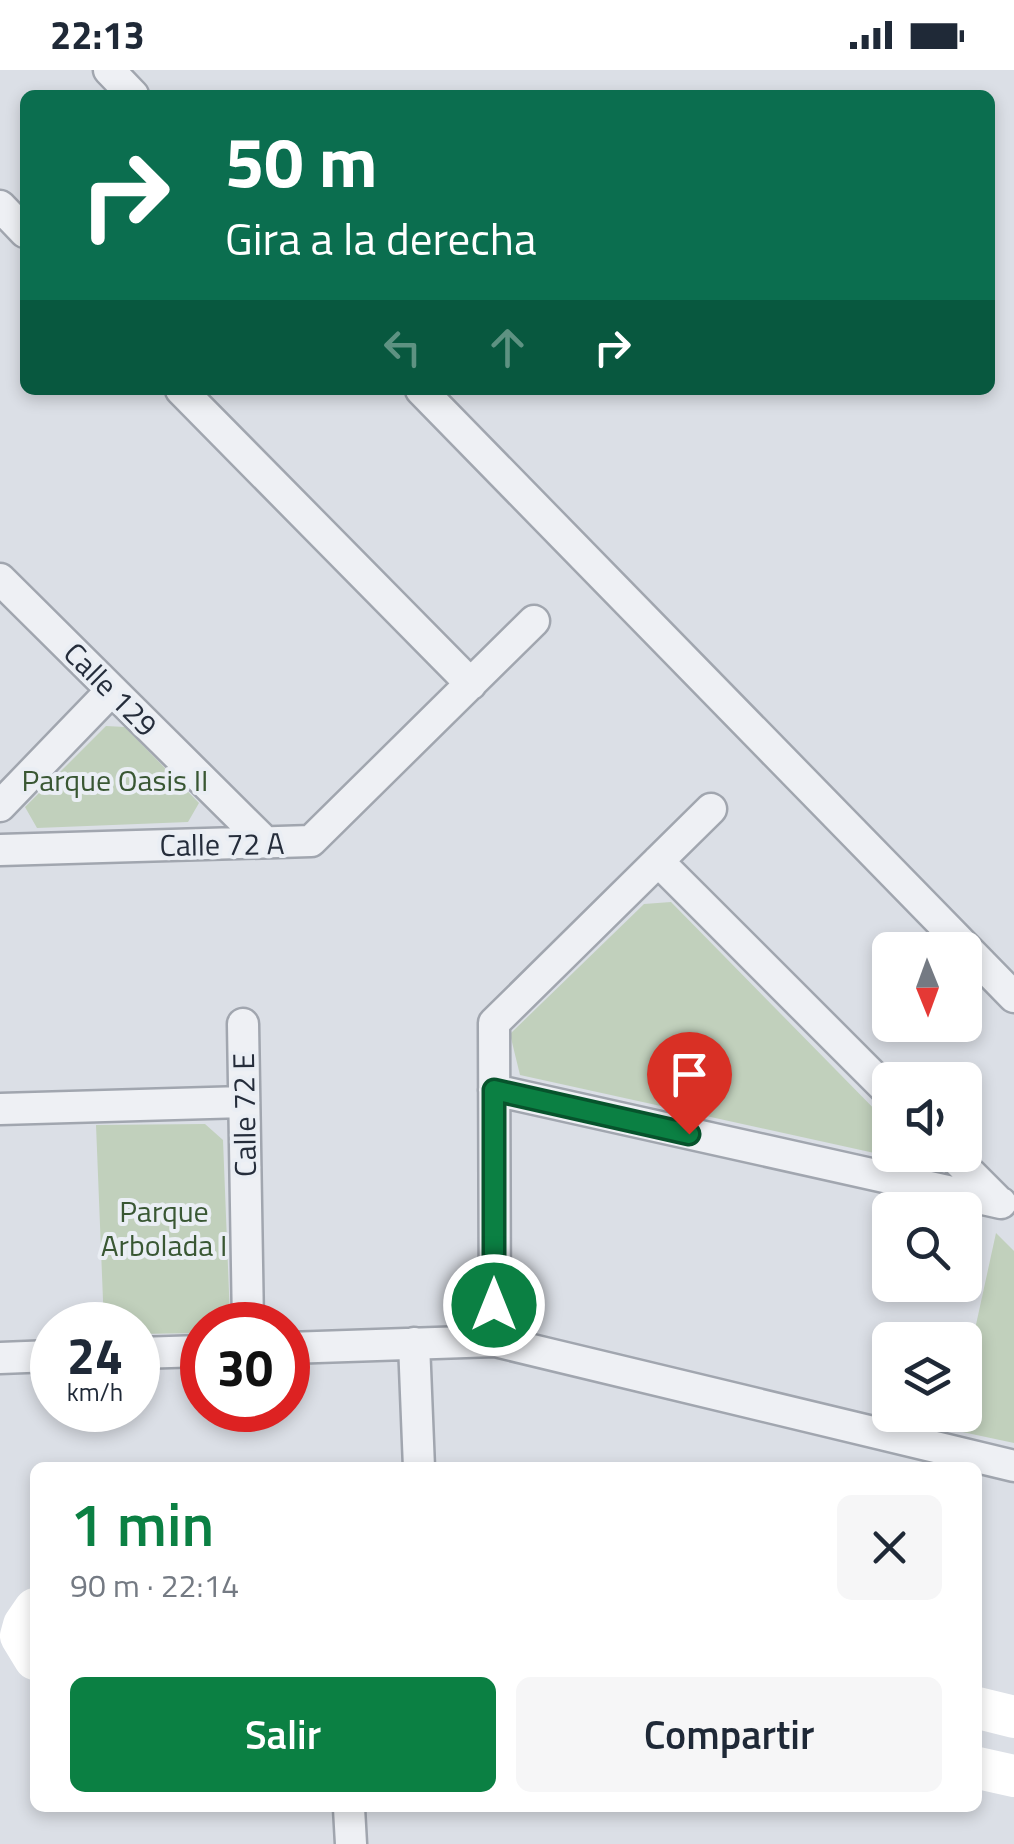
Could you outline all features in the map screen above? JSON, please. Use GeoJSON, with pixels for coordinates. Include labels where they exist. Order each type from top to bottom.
{"type":"FeatureCollection","features":[{"type":"Feature","properties":{"kind":"street"},"geometry":{"type":"LineString","coordinates":[[109,70],[128,90]]}},
{"type":"Feature","properties":{"kind":"street"},"geometry":{"type":"LineString","coordinates":[[0,206],[20,227]]}},
{"type":"Feature","properties":{"kind":"street"},"geometry":{"type":"LineString","coordinates":[[186,395],[471,684]]}},
{"type":"Feature","properties":{"kind":"street"},"geometry":{"type":"LineString","coordinates":[[426,395],[1014,998]]}},
{"type":"Feature","properties":{"kind":"street","name":"Calle 129"},"geometry":{"type":"LineString","coordinates":[[0,579],[265,842]]}},
{"type":"Feature","properties":{"kind":"street","name":"Calle 72 A"},"geometry":{"type":"LineString","coordinates":[[0,850],[311,841],[534,622]]}},
{"type":"Feature","properties":{"kind":"street"},"geometry":{"type":"LineString","coordinates":[[0,806],[112,690]]}},
{"type":"Feature","properties":{"kind":"street"},"geometry":{"type":"LineString","coordinates":[[494,1341],[494,1022],[711,809]]}},
{"type":"Feature","properties":{"kind":"street"},"geometry":{"type":"LineString","coordinates":[[658,860],[872,1075]]}},
{"type":"Feature","properties":{"kind":"street","name":"Calle 72 E"},"geometry":{"type":"LineString","coordinates":[[242,1024],[248,1302]]}},
{"type":"Feature","properties":{"kind":"street"},"geometry":{"type":"LineString","coordinates":[[494,1090],[1007,1210]]}},
{"type":"Feature","properties":{"kind":"street"},"geometry":{"type":"LineString","coordinates":[[0,1108],[244,1102]]}},
{"type":"Feature","properties":{"kind":"street"},"geometry":{"type":"LineString","coordinates":[[969,1172],[1007,1210]]}},
{"type":"Feature","properties":{"kind":"street"},"geometry":{"type":"LineString","coordinates":[[310,1347],[494,1341],[1014,1466]]}},
{"type":"Feature","properties":{"kind":"street"},"geometry":{"type":"LineString","coordinates":[[414,1343],[419,1462]]}},
{"type":"Feature","properties":{"kind":"street"},"geometry":{"type":"LineString","coordinates":[[0,1358],[30,1357]]}},
{"type":"Feature","properties":{"kind":"street"},"geometry":{"type":"LineString","coordinates":[[0,1609],[30,1608]]}},
{"type":"Feature","properties":{"kind":"street"},"geometry":{"type":"LineString","coordinates":[[30,1616],[21,1636],[30,1654]]}},
{"type":"Feature","properties":{"kind":"street"},"geometry":{"type":"LineString","coordinates":[[0,1666],[30,1662]]}},
{"type":"Feature","properties":{"kind":"street"},"geometry":{"type":"LineString","coordinates":[[982,1709],[1014,1717]]}},
{"type":"Feature","properties":{"kind":"street"},"geometry":{"type":"LineString","coordinates":[[982,1769],[1014,1776]]}},
{"type":"Feature","properties":{"kind":"street"},"geometry":{"type":"LineString","coordinates":[[349,1812],[351,1844]]}},
{"type":"Feature","properties":{"kind":"green space","name":"Parque Oasis II"},"geometry":{"type":"Polygon","coordinates":[[[106,726],[125,727],[199,803],[188,822],[37,828],[25,807],[106,726]]]}},
{"type":"Feature","properties":{"kind":"green space"},"geometry":{"type":"Polygon","coordinates":[[[671,902],[872,1107],[872,1152],[520,1075],[510,1034],[644,904],[671,902]]]}},
{"type":"Feature","properties":{"kind":"green space","name":"Parque Arbolada I"},"geometry":{"type":"Polygon","coordinates":[[[205,1124],[223,1140],[229,1302],[180,1302],[180,1333],[160,1334],[160,1302],[103,1302],[96,1125],[205,1124]]]}},
{"type":"Feature","properties":{"kind":"green space"},"geometry":{"type":"Polygon","coordinates":[[[996,1233],[1014,1251],[1014,1443],[962,1432],[982,1432],[982,1322],[977,1322],[996,1233]]]}},
{"type":"Feature","properties":{"kind":"route"},"geometry":{"type":"LineString","coordinates":[[494,1305],[494,1090],[689,1134]]}}]}
